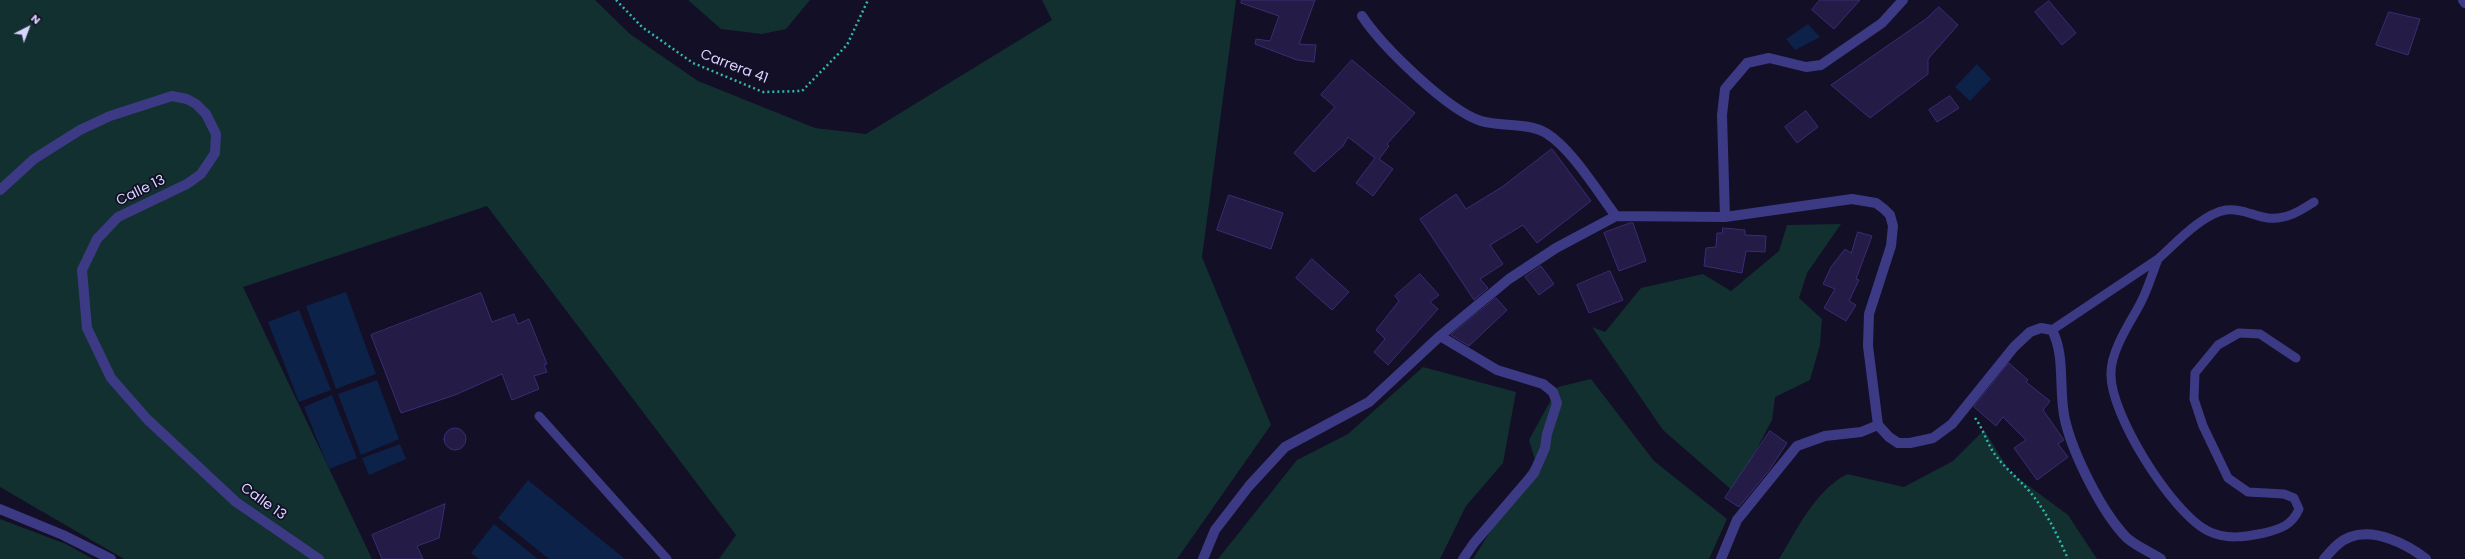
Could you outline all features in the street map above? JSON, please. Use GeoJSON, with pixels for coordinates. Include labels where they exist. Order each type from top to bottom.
{"type":"FeatureCollection","features":[{"type":"Feature","properties":{"kind":"street"},"geometry":{"type":"LineString","coordinates":[[1725,217],[1722,114],[1725,89],[1729,84],[1747,63],[1770,58],[1806,67],[1821,65],[1882,23],[1903,0]]}},
{"type":"Feature","properties":{"kind":"street"},"geometry":{"type":"LineString","coordinates":[[2463,0],[2465,4]]}},
{"type":"Feature","properties":{"kind":"street"},"geometry":{"type":"LineString","coordinates":[[1362,16],[1376,36],[1456,109],[1485,122],[1516,125],[1545,133],[1564,146],[1616,216]]}},
{"type":"Feature","properties":{"kind":"street","name":"Calle 13"},"geometry":{"type":"LineString","coordinates":[[0,190],[34,159],[80,130],[110,116],[172,96],[187,98],[196,104],[206,114],[216,134],[215,153],[201,174],[187,184],[118,217],[97,239],[82,270],[87,328],[111,378],[147,419],[236,502],[319,559]]}},
{"type":"Feature","properties":{"kind":"street"},"geometry":{"type":"LineString","coordinates":[[1203,559],[1215,530],[1249,486],[1285,447],[1369,402],[1440,336],[1509,279],[1556,248],[1616,216],[1725,217],[1852,199],[1876,203],[1890,215],[1893,226],[1891,246],[1869,314],[1868,346],[1878,426],[1889,437],[1898,443],[1910,443],[1934,438],[1952,424],[2014,347],[2030,332],[2041,328],[2052,330],[2058,341],[2065,420],[2084,470],[2103,508],[2128,538],[2161,559]]}},
{"type":"Feature","properties":{"kind":"street"},"geometry":{"type":"LineString","coordinates":[[1440,336],[1497,370],[1543,384],[1553,392],[1557,403],[1547,434],[1545,448],[1534,473],[1474,543],[1463,559]]}},
{"type":"Feature","properties":{"kind":"street"},"geometry":{"type":"LineString","coordinates":[[1721,559],[1737,520],[1797,446],[1825,436],[1861,432],[1878,426]]}},
{"type":"Feature","properties":{"kind":"street"},"geometry":{"type":"LineString","coordinates":[[0,509],[94,549],[111,559]]}},
{"type":"Feature","properties":{"kind":"street"},"geometry":{"type":"LineString","coordinates":[[2324,559],[2334,547],[2350,536],[2369,535],[2395,540],[2426,559]]}},
{"type":"Feature","properties":{"kind":"lane"},"geometry":{"type":"LineString","coordinates":[[2052,330],[2158,259],[2198,224],[2225,210],[2246,211],[2269,218],[2293,215],[2314,202]]}},
{"type":"Feature","properties":{"kind":"lane"},"geometry":{"type":"LineString","coordinates":[[2158,259],[2140,306],[2124,330],[2110,372],[2118,410],[2156,479],[2190,517],[2207,531],[2226,538],[2274,531],[2288,525],[2295,519],[2299,509],[2294,498],[2284,494],[2248,492],[2228,478],[2203,426],[2194,399],[2195,373],[2218,345],[2239,333],[2260,334],[2296,358]]}},
{"type":"Feature","properties":{"kind":"lane"},"geometry":{"type":"LineString","coordinates":[[539,416],[667,559]]}},
{"type":"Feature","properties":{"kind":"path","name":"Carrera 41"},"geometry":{"type":"LineString","coordinates":[[616,0],[642,27],[693,63],[763,92],[802,91],[847,45],[868,0]]}},
{"type":"Feature","properties":{"kind":"path"},"geometry":{"type":"LineString","coordinates":[[1966,407],[1983,429],[1994,453],[2003,465],[2030,492],[2058,534],[2068,559]]}},
{"type":"Feature","properties":{"kind":"green space"},"geometry":{"type":"Polygon","coordinates":[[[0,0],[595,0],[630,34],[698,81],[815,128],[866,134],[1052,20],[1042,0],[1236,0],[1202,257],[1271,425],[1177,559],[719,559],[736,535],[487,206],[243,287],[372,559],[124,559],[0,487],[0,0]]]}},
{"type":"Feature","properties":{"kind":"green space"},"geometry":{"type":"Polygon","coordinates":[[[688,0],[810,0],[786,29],[762,34],[721,29],[688,0]]]}},
{"type":"Feature","properties":{"kind":"green space"},"geometry":{"type":"Polygon","coordinates":[[[1841,224],[1807,273],[1799,298],[1822,319],[1820,345],[1810,380],[1775,397],[1772,420],[1734,492],[1663,430],[1592,327],[1605,332],[1641,288],[1703,274],[1731,291],[1779,251],[1787,225],[1841,224]]]}},
{"type":"Feature","properties":{"kind":"green space"},"geometry":{"type":"Polygon","coordinates":[[[1423,367],[1516,392],[1503,463],[1466,506],[1440,559],[1218,559],[1297,460],[1348,434],[1423,367]]]}},
{"type":"Feature","properties":{"kind":"green space"},"geometry":{"type":"Polygon","coordinates":[[[1591,379],[1654,461],[1727,519],[1709,559],[1473,559],[1535,460],[1529,440],[1558,387],[1591,379]]]}},
{"type":"Feature","properties":{"kind":"green space"},"geometry":{"type":"Polygon","coordinates":[[[1984,430],[2010,472],[2068,515],[2097,559],[1779,559],[1800,523],[1816,501],[1835,482],[1847,474],[1904,487],[1953,461],[1984,430]]]}},
{"type":"Feature","properties":{"kind":"green space"},"geometry":{"type":"Polygon","coordinates":[[[0,519],[66,544],[93,559],[0,559],[0,519]]]}},
{"type":"Feature","properties":{"kind":"water"},"geometry":{"type":"Polygon","coordinates":[[[1808,24],[1820,37],[1795,50],[1786,39],[1808,24]]]}},
{"type":"Feature","properties":{"kind":"water"},"geometry":{"type":"Polygon","coordinates":[[[1977,64],[1991,79],[1970,101],[1955,87],[1977,64]]]}},
{"type":"Feature","properties":{"kind":"water"},"geometry":{"type":"Polygon","coordinates":[[[346,292],[376,374],[336,389],[306,306],[346,292]]]}},
{"type":"Feature","properties":{"kind":"water"},"geometry":{"type":"Polygon","coordinates":[[[299,310],[331,390],[299,402],[268,322],[299,310]]]}},
{"type":"Feature","properties":{"kind":"water"},"geometry":{"type":"Polygon","coordinates":[[[377,380],[399,439],[361,455],[338,394],[377,380]]]}},
{"type":"Feature","properties":{"kind":"water"},"geometry":{"type":"Polygon","coordinates":[[[332,395],[357,458],[329,469],[304,407],[332,395]]]}},
{"type":"Feature","properties":{"kind":"water"},"geometry":{"type":"Polygon","coordinates":[[[400,444],[406,459],[369,475],[362,458],[400,444]]]}},
{"type":"Feature","properties":{"kind":"water"},"geometry":{"type":"Polygon","coordinates":[[[528,480],[625,559],[549,559],[498,518],[528,480]]]}},
{"type":"Feature","properties":{"kind":"water"},"geometry":{"type":"Polygon","coordinates":[[[494,524],[538,559],[479,559],[471,553],[494,524]]]}},
{"type":"Feature","properties":{"kind":"building"},"geometry":{"type":"Polygon","coordinates":[[[1242,0],[1315,0],[1299,44],[1316,45],[1314,62],[1297,60],[1255,44],[1256,39],[1270,41],[1279,16],[1241,3],[1242,0]]]}},
{"type":"Feature","properties":{"kind":"building"},"geometry":{"type":"Polygon","coordinates":[[[1820,0],[1860,0],[1834,29],[1812,10],[1820,0]]]}},
{"type":"Feature","properties":{"kind":"building"},"geometry":{"type":"Polygon","coordinates":[[[2049,1],[2076,33],[2062,45],[2035,12],[2049,1]]]}},
{"type":"Feature","properties":{"kind":"building"},"geometry":{"type":"Polygon","coordinates":[[[1939,7],[1958,25],[1928,59],[1928,74],[1870,118],[1831,85],[1926,19],[1939,7]]]}},
{"type":"Feature","properties":{"kind":"building"},"geometry":{"type":"Polygon","coordinates":[[[2389,12],[2420,19],[2408,55],[2376,45],[2389,12]]]}},
{"type":"Feature","properties":{"kind":"building"},"geometry":{"type":"Polygon","coordinates":[[[1352,60],[1415,113],[1387,144],[1389,146],[1379,159],[1393,169],[1373,196],[1356,183],[1375,158],[1348,137],[1343,146],[1314,172],[1294,153],[1335,107],[1321,95],[1352,60]]]}},
{"type":"Feature","properties":{"kind":"building"},"geometry":{"type":"Polygon","coordinates":[[[1950,96],[1959,108],[1937,122],[1929,110],[1950,96]]]}},
{"type":"Feature","properties":{"kind":"building"},"geometry":{"type":"Polygon","coordinates":[[[1806,111],[1818,127],[1797,143],[1785,127],[1806,111]]]}},
{"type":"Feature","properties":{"kind":"building"},"geometry":{"type":"Polygon","coordinates":[[[1552,149],[1591,201],[1537,243],[1523,225],[1490,245],[1503,264],[1480,279],[1488,288],[1474,300],[1420,219],[1456,194],[1466,209],[1502,187],[1552,149]]]}},
{"type":"Feature","properties":{"kind":"building"},"geometry":{"type":"Polygon","coordinates":[[[1229,195],[1283,213],[1271,249],[1217,230],[1229,195]]]}},
{"type":"Feature","properties":{"kind":"building"},"geometry":{"type":"Polygon","coordinates":[[[1633,223],[1646,261],[1619,271],[1604,233],[1633,223]]]}},
{"type":"Feature","properties":{"kind":"building"},"geometry":{"type":"Polygon","coordinates":[[[1723,228],[1745,230],[1745,235],[1766,236],[1765,252],[1746,251],[1742,273],[1704,266],[1706,248],[1716,247],[1717,233],[1722,233],[1723,228]]]}},
{"type":"Feature","properties":{"kind":"building"},"geometry":{"type":"Polygon","coordinates":[[[1858,232],[1872,236],[1856,279],[1859,280],[1849,301],[1856,305],[1846,321],[1824,308],[1835,289],[1823,284],[1831,267],[1845,249],[1851,253],[1858,232]]]}},
{"type":"Feature","properties":{"kind":"building"},"geometry":{"type":"Polygon","coordinates":[[[1312,259],[1349,292],[1332,310],[1296,278],[1312,259]]]}},
{"type":"Feature","properties":{"kind":"building"},"geometry":{"type":"Polygon","coordinates":[[[1541,266],[1554,284],[1539,295],[1525,277],[1541,266]]]}},
{"type":"Feature","properties":{"kind":"building"},"geometry":{"type":"Polygon","coordinates":[[[1610,271],[1623,300],[1589,313],[1577,285],[1610,271]]]}},
{"type":"Feature","properties":{"kind":"building"},"geometry":{"type":"Polygon","coordinates":[[[1420,274],[1439,295],[1430,302],[1438,309],[1388,365],[1374,352],[1385,339],[1376,330],[1399,301],[1395,296],[1420,274]]]}},
{"type":"Feature","properties":{"kind":"building"},"geometry":{"type":"Polygon","coordinates":[[[481,293],[492,322],[514,314],[518,324],[529,319],[547,364],[544,365],[547,372],[534,376],[539,389],[512,400],[502,374],[455,395],[401,413],[371,335],[481,293]]]}},
{"type":"Feature","properties":{"kind":"building"},"geometry":{"type":"Polygon","coordinates":[[[1496,298],[1507,310],[1469,346],[1451,335],[1496,298]]]}},
{"type":"Feature","properties":{"kind":"building"},"geometry":{"type":"Polygon","coordinates":[[[2009,363],[2028,380],[2026,382],[2050,401],[2043,410],[2064,440],[2058,444],[2068,457],[2037,480],[2014,448],[2026,440],[2003,417],[1996,426],[1974,407],[2009,363]]]}},
{"type":"Feature","properties":{"kind":"building"},"geometry":{"type":"Polygon","coordinates":[[[451,428],[459,428],[466,435],[466,443],[459,450],[451,450],[444,443],[444,435],[451,428]]]}},
{"type":"Feature","properties":{"kind":"building"},"geometry":{"type":"Polygon","coordinates":[[[1770,431],[1787,443],[1770,469],[1739,507],[1725,498],[1770,431]]]}},
{"type":"Feature","properties":{"kind":"building"},"geometry":{"type":"Polygon","coordinates":[[[445,504],[439,538],[417,546],[423,559],[382,559],[372,535],[445,504]]]}}]}
